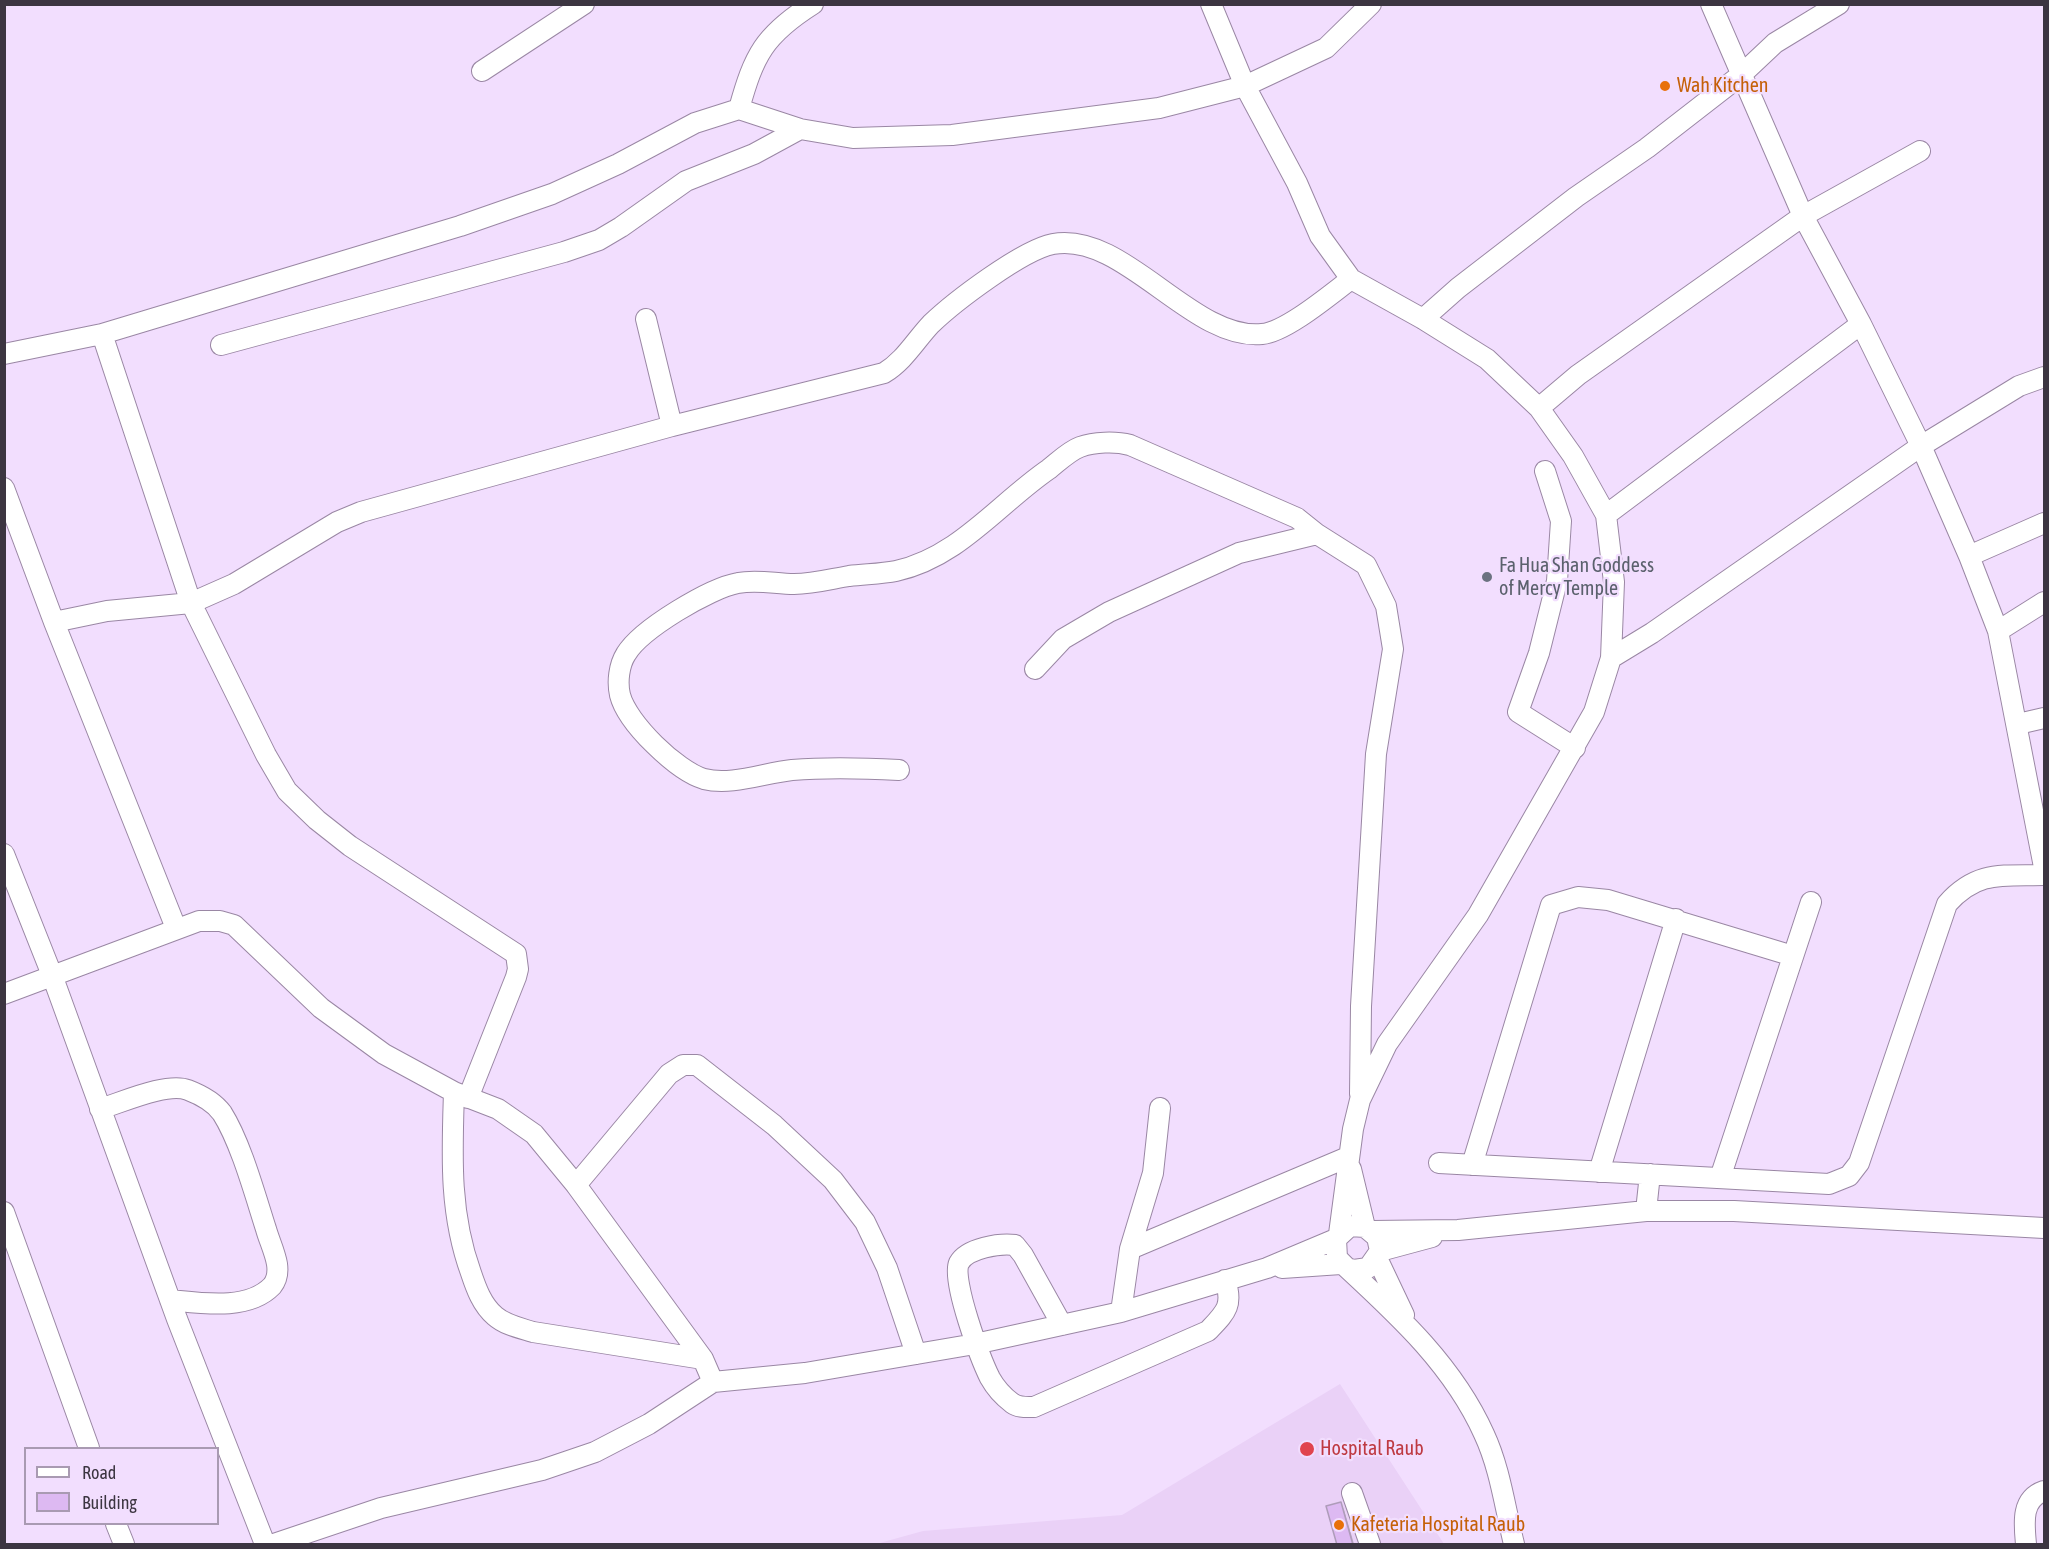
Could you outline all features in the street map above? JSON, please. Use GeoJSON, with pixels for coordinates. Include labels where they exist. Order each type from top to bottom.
{"type":"FeatureCollection","features":[{"type":"Feature","properties":{"kind":"street"},"geometry":{"type":"LineString","coordinates":[[482,71],[584,4]]}},
{"type":"Feature","properties":{"kind":"street"},"geometry":{"type":"LineString","coordinates":[[739,109],[751,66],[770,38],[813,4]]}},
{"type":"Feature","properties":{"kind":"street"},"geometry":{"type":"LineString","coordinates":[[1211,4],[1245,87],[1297,183],[1320,236],[1351,279],[1424,319],[1487,359],[1539,408],[1573,456],[1606,515],[1614,582],[1611,658],[1594,712],[1478,915],[1387,1044],[1360,1100]]}},
{"type":"Feature","properties":{"kind":"street"},"geometry":{"type":"LineString","coordinates":[[4,354],[102,334],[460,226],[552,194],[618,164],[695,123],[739,109],[800,129],[853,138],[951,135],[1159,108],[1245,87],[1326,48],[1371,4]]}},
{"type":"Feature","properties":{"kind":"street"},"geometry":{"type":"LineString","coordinates":[[1711,4],[1803,216],[1861,324],[1921,446],[1969,556],[1998,631],[2019,724],[2044,867]]}},
{"type":"Feature","properties":{"kind":"street"},"geometry":{"type":"LineString","coordinates":[[1424,319],[1458,288],[1576,197],[1647,148],[1741,75],[1775,43],[1839,4]]}},
{"type":"Feature","properties":{"kind":"street"},"geometry":{"type":"LineString","coordinates":[[221,345],[564,252],[599,240],[646,212],[686,182],[754,154],[800,129]]}},
{"type":"Feature","properties":{"kind":"street"},"geometry":{"type":"LineString","coordinates":[[1539,408],[1578,375],[1803,216],[1920,151]]}},
{"type":"Feature","properties":{"kind":"street"},"geometry":{"type":"LineString","coordinates":[[54,622],[107,611],[191,603],[234,584],[337,522],[361,512],[672,426],[884,373],[895,366],[932,323],[951,308],[1015,262],[1051,244],[1075,243],[1105,251],[1214,322],[1240,333],[1263,334],[1278,328],[1315,307],[1351,279]]}},
{"type":"Feature","properties":{"kind":"street"},"geometry":{"type":"LineString","coordinates":[[646,319],[672,426]]}},
{"type":"Feature","properties":{"kind":"street"},"geometry":{"type":"LineString","coordinates":[[1606,515],[1861,324]]}},
{"type":"Feature","properties":{"kind":"street"},"geometry":{"type":"LineString","coordinates":[[102,334],[191,603],[266,755],[288,791],[317,820],[350,846],[516,954],[518,969],[516,977],[461,1095],[452,1186],[455,1217],[475,1285],[484,1304],[496,1317],[533,1332],[704,1359]]}},
{"type":"Feature","properties":{"kind":"street"},"geometry":{"type":"LineString","coordinates":[[1611,658],[1652,633],[1921,446],[2019,386],[2044,377]]}},
{"type":"Feature","properties":{"kind":"street"},"geometry":{"type":"LineString","coordinates":[[899,770],[834,767],[728,780],[705,779],[687,772],[646,736],[628,711],[620,695],[619,677],[622,662],[627,652],[642,638],[697,598],[722,586],[742,582],[816,583],[893,571],[932,560],[987,521],[1024,486],[1079,447],[1118,442],[1130,445],[1297,518],[1317,534],[1366,565],[1386,606],[1393,649],[1376,754],[1361,1006],[1360,1100],[1348,1157],[1335,1252],[1344,1266],[1408,1324],[1449,1374],[1484,1432],[1495,1461],[1514,1545]]}},
{"type":"Feature","properties":{"kind":"street"},"geometry":{"type":"LineString","coordinates":[[1545,471],[1561,521],[1557,581],[1539,653],[1518,712],[1575,748]]}},
{"type":"Feature","properties":{"kind":"street"},"geometry":{"type":"LineString","coordinates":[[4,488],[54,622],[176,928]]}},
{"type":"Feature","properties":{"kind":"street"},"geometry":{"type":"LineString","coordinates":[[1969,556],[2044,524]]}},
{"type":"Feature","properties":{"kind":"street"},"geometry":{"type":"LineString","coordinates":[[1035,669],[1063,639],[1109,612],[1239,553],[1317,534]]}},
{"type":"Feature","properties":{"kind":"street"},"geometry":{"type":"LineString","coordinates":[[1998,631],[2044,602]]}},
{"type":"Feature","properties":{"kind":"street"},"geometry":{"type":"LineString","coordinates":[[2019,724],[2044,718]]}},
{"type":"Feature","properties":{"kind":"street"},"geometry":{"type":"LineString","coordinates":[[4,854],[52,975],[170,1300],[265,1545]]}},
{"type":"Feature","properties":{"kind":"street"},"geometry":{"type":"LineString","coordinates":[[1439,1163],[1829,1184],[1849,1176],[1858,1163],[1947,904],[1972,882],[1994,876],[2044,875]]}},
{"type":"Feature","properties":{"kind":"street"},"geometry":{"type":"LineString","coordinates":[[1472,1165],[1551,905],[1578,897],[1608,900],[1793,956]]}},
{"type":"Feature","properties":{"kind":"street"},"geometry":{"type":"LineString","coordinates":[[1720,1178],[1810,902]]}},
{"type":"Feature","properties":{"kind":"street"},"geometry":{"type":"LineString","coordinates":[[1599,1172],[1676,919]]}},
{"type":"Feature","properties":{"kind":"street"},"geometry":{"type":"LineString","coordinates":[[4,994],[199,921],[220,921],[234,925],[321,1008],[384,1054],[461,1095],[498,1109],[534,1134],[576,1185],[704,1359],[713,1382]]}},
{"type":"Feature","properties":{"kind":"street"},"geometry":{"type":"LineString","coordinates":[[576,1185],[669,1074],[689,1064],[705,1069],[806,1152],[833,1180],[865,1222],[887,1268],[916,1354]]}},
{"type":"Feature","properties":{"kind":"street"},"geometry":{"type":"LineString","coordinates":[[100,1108],[171,1087],[186,1089],[202,1096],[220,1111],[227,1123],[254,1190],[277,1264],[276,1278],[272,1286],[238,1301],[210,1304],[170,1300]]}},
{"type":"Feature","properties":{"kind":"street"},"geometry":{"type":"LineString","coordinates":[[1121,1312],[1130,1249],[1154,1173],[1160,1108]]}},
{"type":"Feature","properties":{"kind":"street"},"geometry":{"type":"LineString","coordinates":[[1348,1157],[1369,1229],[1377,1237],[1378,1255],[1408,1324]]}},
{"type":"Feature","properties":{"kind":"street"},"geometry":{"type":"LineString","coordinates":[[1130,1249],[1348,1157]]}},
{"type":"Feature","properties":{"kind":"street"},"geometry":{"type":"LineString","coordinates":[[1646,1211],[1650,1174]]}},
{"type":"Feature","properties":{"kind":"street"},"geometry":{"type":"LineString","coordinates":[[274,1545],[381,1508],[542,1470],[595,1452],[649,1424],[713,1382],[805,1373],[975,1344],[1121,1312],[1267,1268],[1338,1236],[1350,1226],[1369,1229],[1458,1230],[1646,1211],[1734,1211],[2044,1228]]}},
{"type":"Feature","properties":{"kind":"street"},"geometry":{"type":"LineString","coordinates":[[4,1212],[88,1447]]}},
{"type":"Feature","properties":{"kind":"street"},"geometry":{"type":"LineString","coordinates":[[1267,1268],[1344,1266],[1354,1270],[1368,1268],[1378,1255],[1458,1230]]}},
{"type":"Feature","properties":{"kind":"street"},"geometry":{"type":"LineString","coordinates":[[1062,1325],[1023,1255],[1015,1245],[1004,1244],[968,1254],[960,1262],[957,1276],[975,1344],[992,1381],[1003,1395],[1020,1407],[1034,1407],[1208,1331],[1223,1316],[1230,1299],[1225,1280]]}},
{"type":"Feature","properties":{"kind":"street"},"geometry":{"type":"LineString","coordinates":[[2026,1545],[2024,1521],[2026,1508],[2034,1495],[2044,1491]]}},
{"type":"Feature","properties":{"kind":"street"},"geometry":{"type":"LineString","coordinates":[[1352,1494],[1370,1545]]}},
{"type":"Feature","properties":{"kind":"street"},"geometry":{"type":"LineString","coordinates":[[116,1525],[124,1545]]}},
{"type":"Feature","properties":{"kind":"shaded area","name":"Hospital Raub"},"geometry":{"type":"Polygon","coordinates":[[[1340,1384],[1444,1544],[876,1544],[923,1531],[1122,1515],[1340,1384]]]}},
{"type":"Feature","properties":{"kind":"building","name":"Kafeteria Hospital Raub"},"geometry":{"type":"Polygon","coordinates":[[[1341,1502],[1353,1545],[1337,1545],[1326,1506],[1341,1502]]]}},
{"type":"Feature","properties":{"kind":"place","name":"Wah Kitchen"},"geometry":{"type":"Point","coordinates":[1665,86]}},
{"type":"Feature","properties":{"kind":"place","name":"Fa Hua Shan Goddess of Mercy Temple"},"geometry":{"type":"Point","coordinates":[1487,577]}},
{"type":"Feature","properties":{"kind":"place","name":"Hospital Raub"},"geometry":{"type":"Point","coordinates":[1307,1449]}},
{"type":"Feature","properties":{"kind":"place","name":"Kafeteria Hospital Raub"},"geometry":{"type":"Point","coordinates":[1339,1525]}}]}
